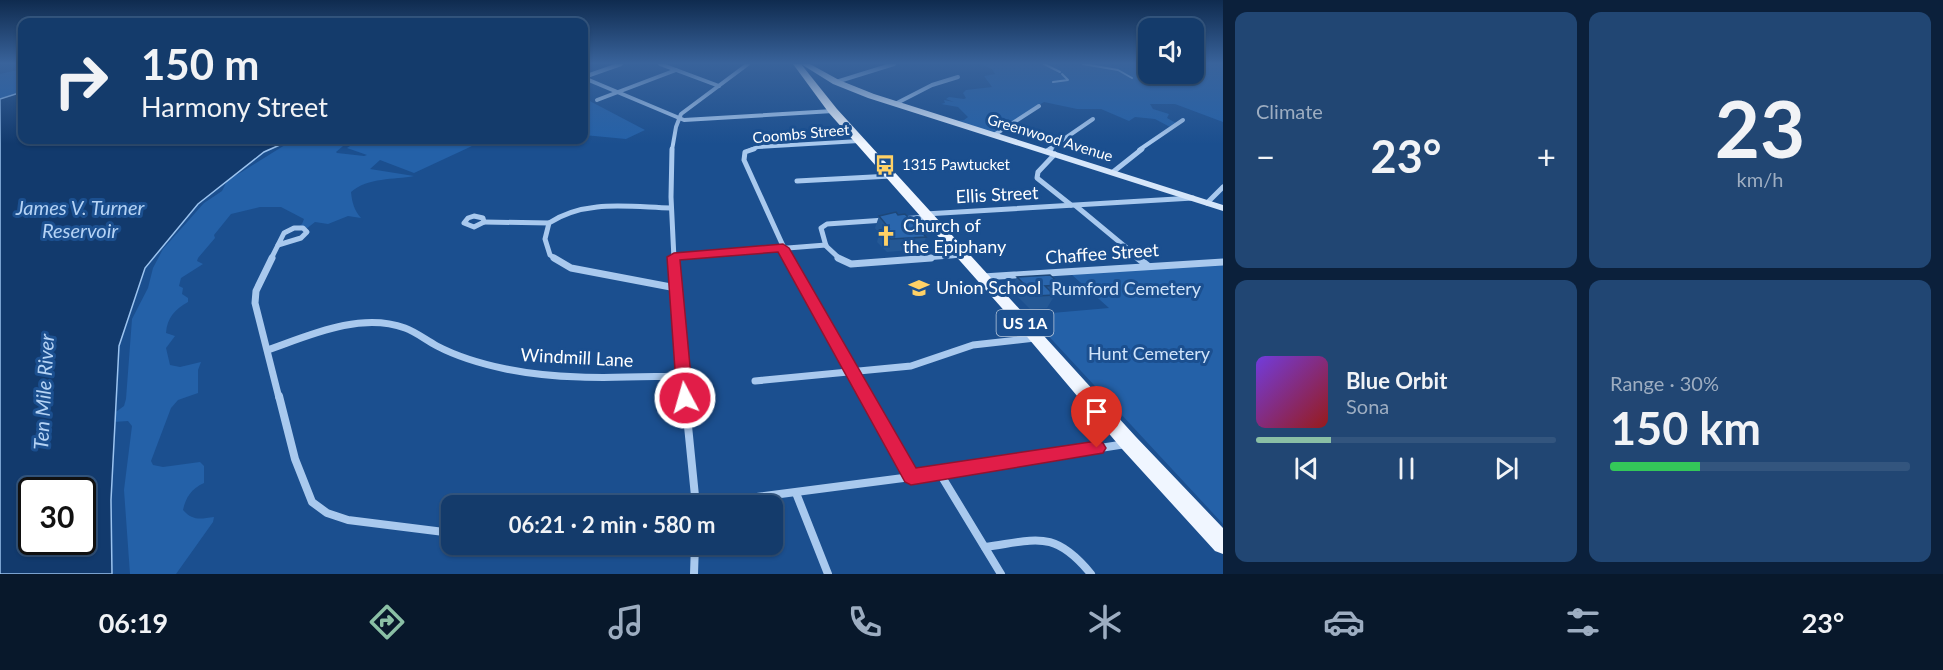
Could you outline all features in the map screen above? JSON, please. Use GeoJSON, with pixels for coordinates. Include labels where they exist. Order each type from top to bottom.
{"type":"FeatureCollection","features":[{"type":"Feature","properties":{"kind":"main road","name":"US 1A"},"geometry":{"type":"LineString","coordinates":[[814,91],[818,98],[829,107],[1038,338],[1129,443],[1223,544]]}},
{"type":"Feature","properties":{"kind":"street"},"geometry":{"type":"LineString","coordinates":[[615,91],[684,120],[829,107]]}},
{"type":"Feature","properties":{"kind":"street"},"geometry":{"type":"LineString","coordinates":[[597,100],[621,91]]}},
{"type":"Feature","properties":{"kind":"street"},"geometry":{"type":"LineString","coordinates":[[695,495],[682,376],[676,288],[671,208],[672,146],[678,118],[713,91]]}},
{"type":"Feature","properties":{"kind":"street","name":"Greenwood Avenue"},"geometry":{"type":"LineString","coordinates":[[860,91],[1223,208]]}},
{"type":"Feature","properties":{"kind":"street"},"geometry":{"type":"LineString","coordinates":[[895,104],[922,91]]}},
{"type":"Feature","properties":{"kind":"street"},"geometry":{"type":"LineString","coordinates":[[994,135],[1039,106]]}},
{"type":"Feature","properties":{"kind":"street"},"geometry":{"type":"LineString","coordinates":[[1093,119],[1051,153],[1038,172],[1037,178],[1148,266]]}},
{"type":"Feature","properties":{"kind":"street"},"geometry":{"type":"LineString","coordinates":[[1113,172],[1138,151],[1183,120]]}},
{"type":"Feature","properties":{"kind":"street","name":"Coombs Street"},"geometry":{"type":"LineString","coordinates":[[783,248],[744,160],[746,152],[758,147],[859,141]]}},
{"type":"Feature","properties":{"kind":"street"},"geometry":{"type":"LineString","coordinates":[[797,181],[891,176]]}},
{"type":"Feature","properties":{"kind":"street"},"geometry":{"type":"LineString","coordinates":[[1207,202],[1223,187]]}},
{"type":"Feature","properties":{"kind":"street","name":"Ellis Street"},"geometry":{"type":"LineString","coordinates":[[826,245],[820,232],[821,228],[827,224],[926,215],[1193,198]]}},
{"type":"Feature","properties":{"kind":"street"},"geometry":{"type":"LineString","coordinates":[[484,222],[549,223],[562,213],[593,207],[671,208]]}},
{"type":"Feature","properties":{"kind":"street"},"geometry":{"type":"LineString","coordinates":[[549,223],[546,248],[550,255],[571,268],[676,288]]}},
{"type":"Feature","properties":{"kind":"street"},"geometry":{"type":"LineString","coordinates":[[278,245],[301,238],[307,230],[300,227],[289,229],[284,233],[278,245],[255,291],[255,303],[295,459],[312,502],[327,513],[348,520],[441,532]]}},
{"type":"Feature","properties":{"kind":"street"},"geometry":{"type":"LineString","coordinates":[[674,257],[826,245],[837,259],[850,264],[962,255]]}},
{"type":"Feature","properties":{"kind":"street"},"geometry":{"type":"LineString","coordinates":[[783,248],[911,477]]}},
{"type":"Feature","properties":{"kind":"street","name":"Chaffee Street"},"geometry":{"type":"LineString","coordinates":[[983,277],[1223,262]]}},
{"type":"Feature","properties":{"kind":"street","name":"Windmill Lane"},"geometry":{"type":"LineString","coordinates":[[268,350],[326,330],[361,323],[381,323],[408,330],[459,356],[506,370],[552,376],[682,376]]}},
{"type":"Feature","properties":{"kind":"street"},"geometry":{"type":"LineString","coordinates":[[756,381],[922,364],[973,345],[1038,338]]}},
{"type":"Feature","properties":{"kind":"street"},"geometry":{"type":"LineString","coordinates":[[779,495],[1129,443]]}},
{"type":"Feature","properties":{"kind":"street"},"geometry":{"type":"LineString","coordinates":[[939,472],[1001,574]]}},
{"type":"Feature","properties":{"kind":"street"},"geometry":{"type":"LineString","coordinates":[[796,493],[828,574]]}},
{"type":"Feature","properties":{"kind":"street"},"geometry":{"type":"LineString","coordinates":[[985,547],[1047,540],[1057,541],[1078,556],[1091,574]]}},
{"type":"Feature","properties":{"kind":"street"},"geometry":{"type":"LineString","coordinates":[[694,574],[695,555]]}},
{"type":"Feature","properties":{"kind":"green space"},"geometry":{"type":"Polygon","coordinates":[[[0,91],[18,91],[18,93],[0,100],[0,91]]]}},
{"type":"Feature","properties":{"kind":"green space"},"geometry":{"type":"Polygon","coordinates":[[[965,91],[1223,91],[1223,122],[1175,104],[1150,104],[1153,109],[1169,114],[1167,118],[1176,123],[1170,127],[1155,119],[1135,117],[1129,121],[1101,109],[1077,109],[1044,102],[992,134],[957,121],[968,117],[958,107],[941,104],[945,103],[944,100],[954,102],[946,99],[949,97],[966,98],[963,93],[965,91]]]}},
{"type":"Feature","properties":{"kind":"green space"},"geometry":{"type":"Polygon","coordinates":[[[588,100],[645,130],[626,139],[588,135],[588,100]]]}},
{"type":"Feature","properties":{"kind":"green space"},"geometry":{"type":"Polygon","coordinates":[[[287,144],[345,144],[336,152],[364,156],[367,155],[347,148],[353,144],[476,144],[414,173],[380,160],[370,169],[414,176],[373,181],[351,192],[354,206],[361,218],[348,216],[328,224],[315,222],[306,229],[298,227],[304,219],[281,207],[260,207],[231,214],[214,235],[215,238],[198,258],[197,261],[203,264],[181,278],[179,286],[183,288],[182,294],[188,298],[188,302],[170,318],[166,333],[175,336],[166,348],[170,365],[180,367],[201,362],[198,370],[198,393],[178,400],[171,408],[151,461],[153,465],[163,467],[200,462],[204,466],[204,483],[190,494],[183,510],[197,518],[214,517],[213,522],[176,574],[130,574],[124,490],[132,426],[128,421],[113,422],[113,414],[124,406],[126,399],[132,319],[148,288],[153,268],[163,249],[204,203],[222,191],[228,179],[287,144]]]}},
{"type":"Feature","properties":{"kind":"green space"},"geometry":{"type":"Polygon","coordinates":[[[1223,264],[1223,524],[1029,315],[1109,308],[1071,274],[1223,264]]]}},
{"type":"Feature","properties":{"kind":"water","name":"James V. Turner Reservoir"},"geometry":{"type":"Polygon","coordinates":[[[18,93],[18,144],[282,144],[264,152],[198,204],[145,268],[119,346],[111,500],[112,574],[0,574],[0,99],[18,93]]]}},
{"type":"Feature","properties":{"kind":"building"},"geometry":{"type":"Polygon","coordinates":[[[896,212],[898,215],[905,214],[926,237],[891,239],[880,230],[889,228],[879,216],[896,212]]]}},
{"type":"Feature","properties":{"kind":"building"},"geometry":{"type":"Polygon","coordinates":[[[1050,275],[1061,285],[1045,286],[1054,295],[1036,296],[1017,277],[1050,275]]]}},
{"type":"Feature","properties":{"kind":"place","name":"1315 Pawtucket"},"geometry":{"type":"Point","coordinates":[885,165]}},
{"type":"Feature","properties":{"kind":"place","name":"Church of the Epiphany"},"geometry":{"type":"Point","coordinates":[886,236]}},
{"type":"Feature","properties":{"kind":"place","name":"Union School"},"geometry":{"type":"Point","coordinates":[919,288]}},
{"type":"Feature","properties":{"kind":"route"},"geometry":{"type":"LineString","coordinates":[[685,398],[678,334],[674,257],[783,248],[911,477],[1097,448]]}},
{"type":"Feature","properties":{"kind":"park label","name":"Rumford Cemetery"},"geometry":{"type":"Point","coordinates":[1126,289]}},
{"type":"Feature","properties":{"kind":"park label","name":"Hunt Cemetery"},"geometry":{"type":"Point","coordinates":[1149,354]}},
{"type":"Feature","properties":{"kind":"water label","name":"Ten Mile River"},"geometry":{"type":"Point","coordinates":[44,392]}}]}
